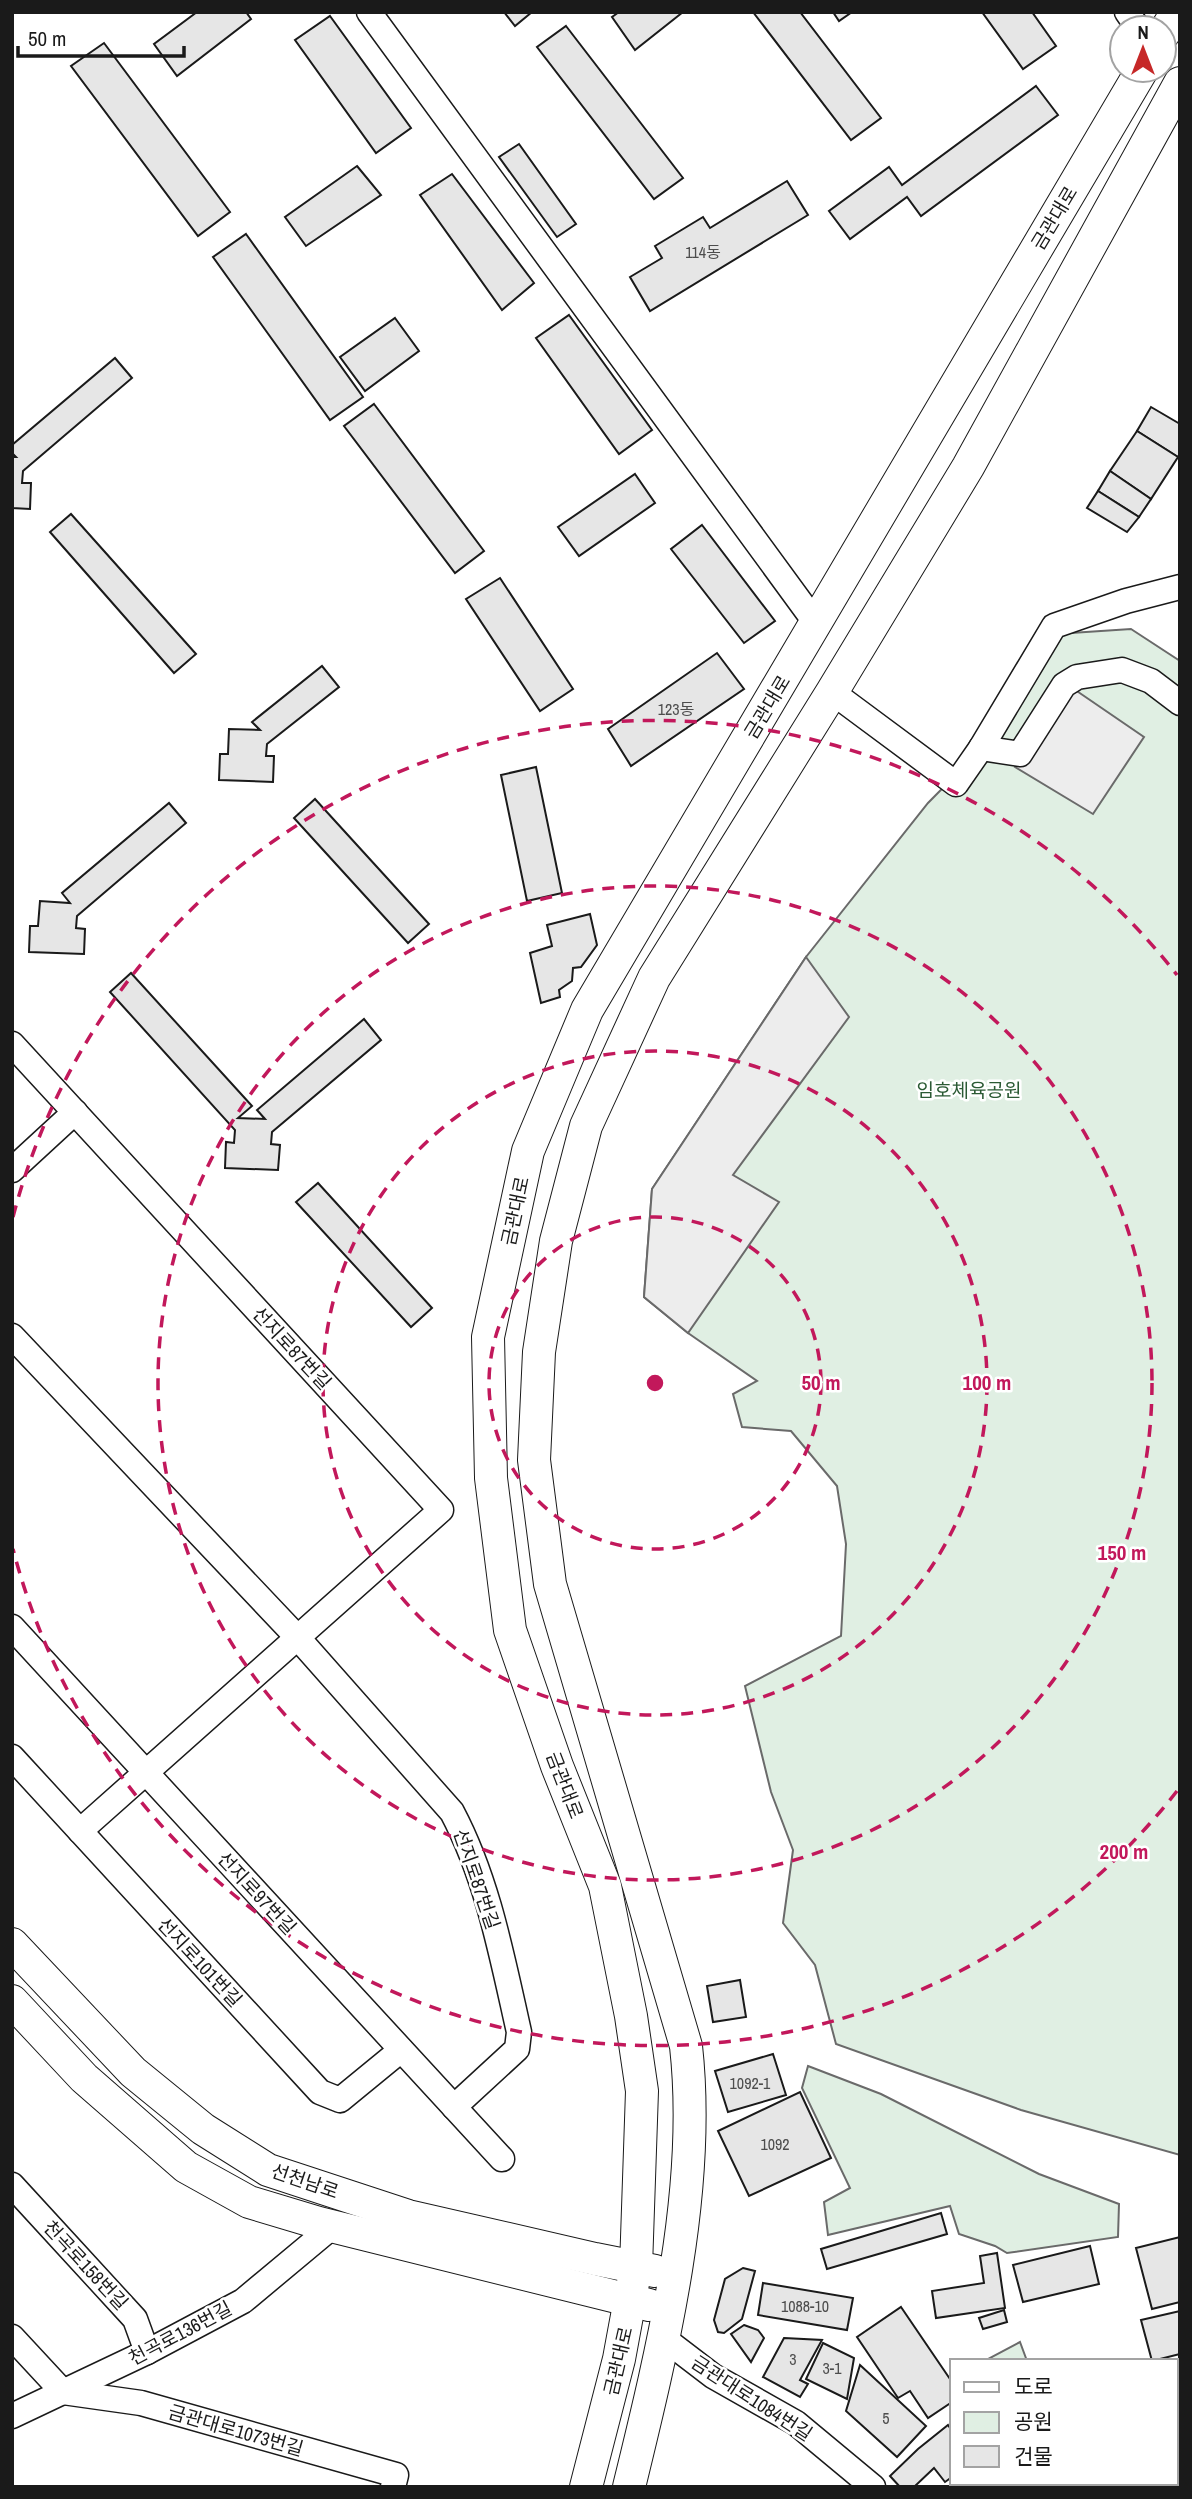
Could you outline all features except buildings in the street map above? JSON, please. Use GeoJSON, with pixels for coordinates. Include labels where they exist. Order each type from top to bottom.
{"type":"FeatureCollection","features":[{"type":"Feature","properties":{"kind":"main road","name":"금관대로"},"geometry":{"type":"LineString","coordinates":[[629,2487],[654,2383],[683,2224],[691,2088],[686,2046],[550,1584],[534,1461],[539,1352],[556,1241],[586,1126],[654,978],[968,467],[1180,83]]}},
{"type":"Feature","properties":{"kind":"main road","name":"금관대로"},"geometry":{"type":"LineString","coordinates":[[596,2479],[636,2267],[642,2091],[631,2016],[605,1886],[557,1766],[510,1630],[491,1478],[488,1336],[528,1151],[587,1010],[1134,84]]}},
{"type":"Feature","properties":{"kind":"main road","name":"선천남로"},"geometry":{"type":"LineString","coordinates":[[12,1944],[133,2072],[203,2129],[268,2170],[408,2216],[674,2273]]}},
{"type":"Feature","properties":{"kind":"main road","name":"선천남로"},"geometry":{"type":"LineString","coordinates":[[12,2001],[84,2078],[186,2167],[249,2202],[333,2226],[631,2301],[665,2323]]}},
{"type":"Feature","properties":{"kind":"street"},"geometry":{"type":"LineString","coordinates":[[369,12],[815,622]]}},
{"type":"Feature","properties":{"kind":"street"},"geometry":{"type":"LineString","coordinates":[[832,692],[956,785],[1054,626],[1126,601],[1180,587]]}},
{"type":"Feature","properties":{"kind":"street"},"geometry":{"type":"LineString","coordinates":[[981,748],[1020,754],[1064,685],[1077,677],[1122,670],[1150,681],[1180,703]]}},
{"type":"Feature","properties":{"kind":"street","name":"선지로87번길"},"geometry":{"type":"LineString","coordinates":[[12,1044],[441,1510],[80,1831]]}},
{"type":"Feature","properties":{"kind":"street"},"geometry":{"type":"LineString","coordinates":[[12,1170],[75,1112]]}},
{"type":"Feature","properties":{"kind":"street","name":"선지로87번길"},"geometry":{"type":"LineString","coordinates":[[12,1336],[298,1638],[452,1812],[468,1842],[493,1920],[519,2032],[517,2049],[454,2107]]}},
{"type":"Feature","properties":{"kind":"street","name":"선지로97번길"},"geometry":{"type":"LineString","coordinates":[[12,1627],[502,2159]]}},
{"type":"Feature","properties":{"kind":"street","name":"선지로101번길"},"geometry":{"type":"LineString","coordinates":[[12,1757],[320,2092],[340,2100],[401,2050]]}},
{"type":"Feature","properties":{"kind":"street","name":"천곡로158번길"},"geometry":{"type":"LineString","coordinates":[[12,2185],[135,2319],[147,2353]]}},
{"type":"Feature","properties":{"kind":"street","name":"천곡로136번길"},"geometry":{"type":"LineString","coordinates":[[12,2416],[147,2353],[243,2301],[333,2226]]}},
{"type":"Feature","properties":{"kind":"street","name":"금관대로1084번길"},"geometry":{"type":"LineString","coordinates":[[665,2323],[713,2376],[796,2423],[873,2487]]}},
{"type":"Feature","properties":{"kind":"street"},"geometry":{"type":"LineString","coordinates":[[12,2337],[63,2392]]}},
{"type":"Feature","properties":{"kind":"street","name":"금관대로1073번길"},"geometry":{"type":"LineString","coordinates":[[63,2392],[141,2403],[396,2475],[393,2487]]}},
{"type":"Feature","properties":{"kind":"green space","name":"임호체육공원"},"geometry":{"type":"Polygon","coordinates":[[[1131,629],[1180,661],[1180,2155],[1021,2110],[836,2044],[815,1965],[783,1923],[793,1850],[771,1792],[745,1686],[841,1636],[846,1544],[837,1486],[791,1431],[742,1427],[733,1394],[757,1381],[688,1333],[644,1297],[652,1189],[806,957],[928,803],[1000,730],[1056,634],[1131,629]]]}},
{"type":"Feature","properties":{"kind":"green space"},"geometry":{"type":"Polygon","coordinates":[[[808,2066],[881,2094],[1039,2174],[1119,2204],[1118,2237],[1007,2253],[959,2234],[950,2206],[828,2235],[824,2202],[850,2188],[802,2088],[808,2066]]]}},
{"type":"Feature","properties":{"kind":"green space"},"geometry":{"type":"Polygon","coordinates":[[[1020,2342],[1026,2359],[988,2359],[1020,2342]]]}},
{"type":"Feature","properties":{"kind":"shaded area"},"geometry":{"type":"Polygon","coordinates":[[[1068,685],[1144,737],[1093,814],[1015,767],[1068,685]]]}},
{"type":"Feature","properties":{"kind":"shaded area"},"geometry":{"type":"Polygon","coordinates":[[[806,957],[849,1017],[733,1175],[779,1202],[688,1333],[644,1297],[652,1189],[806,957]]]}}]}
